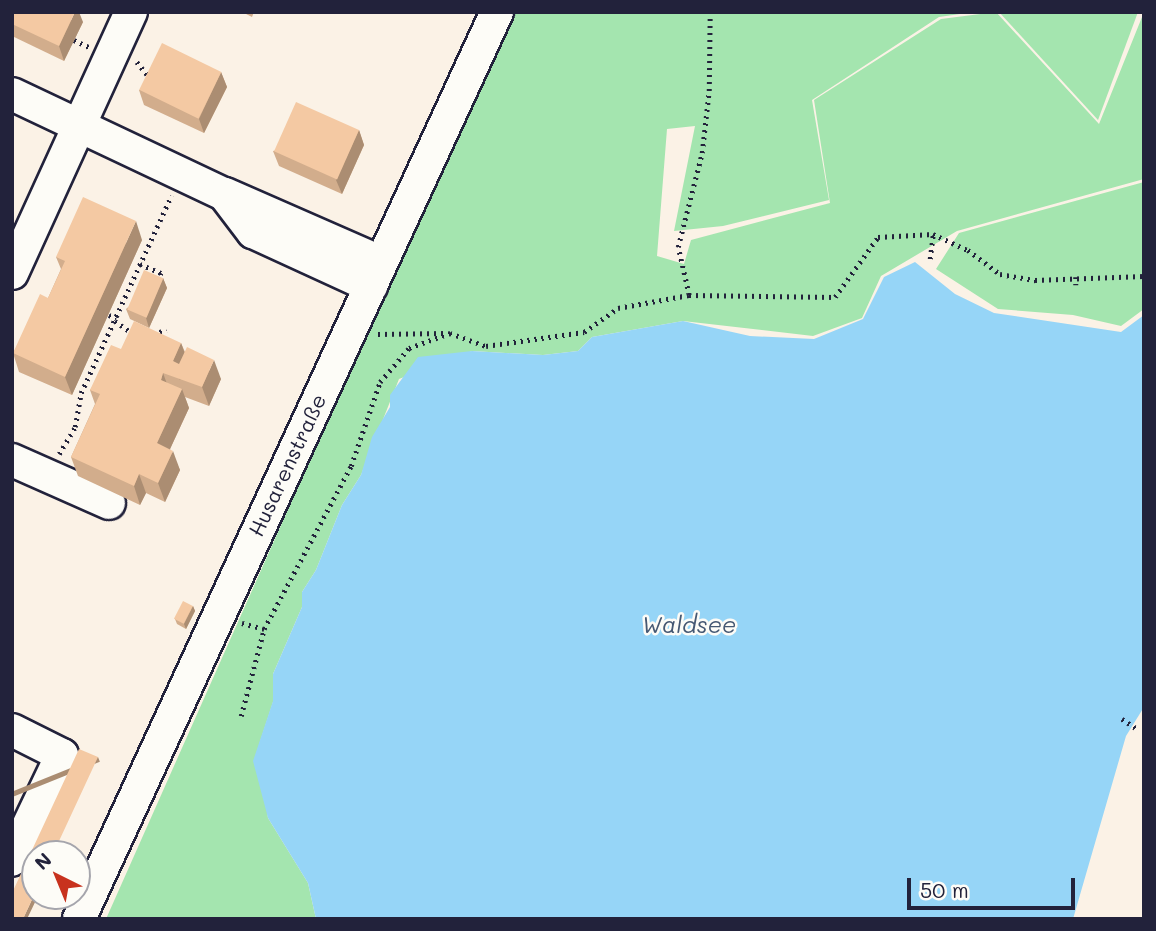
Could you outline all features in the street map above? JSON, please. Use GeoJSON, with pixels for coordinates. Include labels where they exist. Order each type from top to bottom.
{"type":"FeatureCollection","features":[{"type":"Feature","properties":{"kind":"street"},"geometry":{"type":"LineString","coordinates":[[12,274],[131,12]]}},
{"type":"Feature","properties":{"kind":"street","name":"Husarenstraße"},"geometry":{"type":"LineString","coordinates":[[79,919],[497,12]]}},
{"type":"Feature","properties":{"kind":"street"},"geometry":{"type":"LineString","coordinates":[[12,94],[224,194],[253,232],[376,274]]}},
{"type":"Feature","properties":{"kind":"street"},"geometry":{"type":"LineString","coordinates":[[12,460],[109,503]]}},
{"type":"Feature","properties":{"kind":"street"},"geometry":{"type":"LineString","coordinates":[[12,730],[62,754],[12,860]]}},
{"type":"Feature","properties":{"kind":"path"},"geometry":{"type":"LineString","coordinates":[[689,295],[678,247],[702,153],[709,91],[710,12]]}},
{"type":"Feature","properties":{"kind":"path"},"geometry":{"type":"LineString","coordinates":[[47,475],[75,427],[88,379],[181,174]]}},
{"type":"Feature","properties":{"kind":"path"},"geometry":{"type":"LineString","coordinates":[[930,259],[933,233]]}},
{"type":"Feature","properties":{"kind":"path"},"geometry":{"type":"LineString","coordinates":[[347,336],[450,333],[486,346],[584,332],[618,308],[689,295],[835,297],[878,237],[933,233],[968,250],[1000,274],[1035,281],[1076,277],[1144,276]]}},
{"type":"Feature","properties":{"kind":"path"},"geometry":{"type":"LineString","coordinates":[[140,264],[161,273],[157,284]]}},
{"type":"Feature","properties":{"kind":"path"},"geometry":{"type":"LineString","coordinates":[[1076,277],[1076,285]]}},
{"type":"Feature","properties":{"kind":"path"},"geometry":{"type":"LineString","coordinates":[[109,314],[136,336],[166,330]]}},
{"type":"Feature","properties":{"kind":"path"},"geometry":{"type":"LineString","coordinates":[[241,716],[264,629],[351,466],[380,382],[409,348],[450,333]]}},
{"type":"Feature","properties":{"kind":"path"},"geometry":{"type":"LineString","coordinates":[[88,379],[94,382]]}},
{"type":"Feature","properties":{"kind":"path"},"geometry":{"type":"LineString","coordinates":[[1122,719],[1139,730]]}},
{"type":"Feature","properties":{"kind":"green space"},"geometry":{"type":"Polygon","coordinates":[[[509,12],[974,12],[939,17],[812,100],[829,200],[723,226],[674,231],[695,126],[667,129],[657,256],[684,264],[691,240],[830,203],[814,100],[941,19],[996,12],[1099,124],[1144,12],[1144,179],[957,231],[881,276],[862,318],[813,336],[683,321],[592,337],[578,351],[543,355],[472,351],[399,379],[361,475],[342,505],[316,570],[302,592],[302,607],[273,674],[273,702],[259,745],[268,818],[308,883],[316,919],[106,919],[509,12]]]}},
{"type":"Feature","properties":{"kind":"green space"},"geometry":{"type":"Polygon","coordinates":[[[999,12],[1138,12],[1098,120],[999,12]]]}},
{"type":"Feature","properties":{"kind":"green space"},"geometry":{"type":"Polygon","coordinates":[[[1144,182],[1144,309],[1121,326],[1073,315],[998,309],[936,269],[959,233],[1144,182]]]}},
{"type":"Feature","properties":{"kind":"water","name":"Waldsee"},"geometry":{"type":"Polygon","coordinates":[[[915,262],[955,294],[994,313],[1121,332],[1144,315],[1144,707],[1126,736],[1073,919],[316,919],[308,883],[268,818],[253,761],[273,701],[273,674],[302,607],[302,592],[316,570],[342,505],[361,475],[372,437],[390,407],[390,395],[418,357],[472,351],[543,355],[578,351],[592,337],[683,321],[750,336],[814,339],[863,319],[884,277],[915,262]]]}},
{"type":"Feature","properties":{"kind":"building"},"geometry":{"type":"Polygon","coordinates":[[[12,12],[75,12],[59,46],[12,24],[12,12]]]}},
{"type":"Feature","properties":{"kind":"building"},"geometry":{"type":"Polygon","coordinates":[[[162,43],[221,72],[199,119],[139,90],[162,43]]]}},
{"type":"Feature","properties":{"kind":"building"},"geometry":{"type":"Polygon","coordinates":[[[296,102],[359,130],[337,179],[274,151],[296,102]]]}},
{"type":"Feature","properties":{"kind":"building"},"geometry":{"type":"Polygon","coordinates":[[[83,197],[136,221],[65,377],[13,353],[40,294],[48,298],[65,261],[56,257],[83,197]]]}},
{"type":"Feature","properties":{"kind":"building"},"geometry":{"type":"Polygon","coordinates":[[[144,270],[163,278],[147,318],[127,310],[144,270]]]}},
{"type":"Feature","properties":{"kind":"building"},"geometry":{"type":"Polygon","coordinates":[[[134,321],[181,343],[173,361],[179,364],[187,347],[214,360],[202,387],[163,373],[161,380],[182,389],[157,443],[173,451],[158,483],[139,474],[134,486],[71,457],[100,394],[90,390],[111,345],[121,349],[134,321]]]}},
{"type":"Feature","properties":{"kind":"building"},"geometry":{"type":"Polygon","coordinates":[[[183,601],[193,606],[184,624],[174,619],[183,601]]]}},
{"type":"Feature","properties":{"kind":"building"},"geometry":{"type":"Polygon","coordinates":[[[79,749],[98,757],[59,840],[37,840],[79,749]]]}},
{"type":"Feature","properties":{"kind":"building"},"geometry":{"type":"Polygon","coordinates":[[[21,874],[21,910],[27,910],[23,919],[12,919],[12,893],[21,874]]]}}]}
